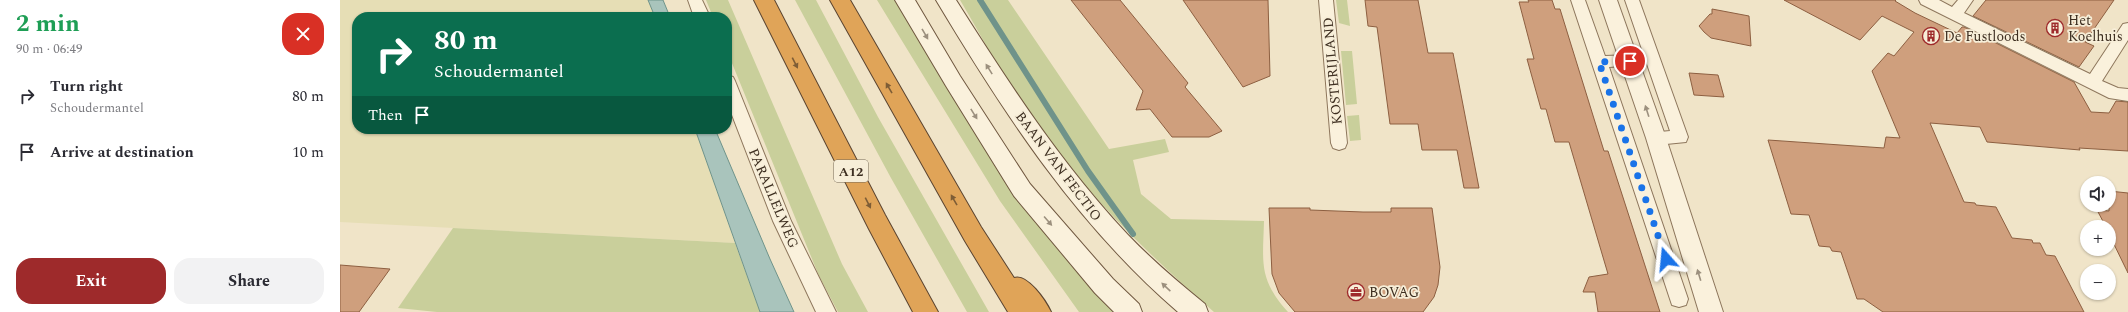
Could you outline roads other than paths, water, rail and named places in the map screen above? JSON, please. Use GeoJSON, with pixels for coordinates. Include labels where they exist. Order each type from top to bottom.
{"type":"FeatureCollection","features":[{"type":"Feature","properties":{"kind":"highway","name":"A12"},"geometry":{"type":"LineString","coordinates":[[764,0],[877,222],[926,312]]}},
{"type":"Feature","properties":{"kind":"highway"},"geometry":{"type":"LineString","coordinates":[[840,0],[973,234],[1022,312]]}},
{"type":"Feature","properties":{"kind":"highway"},"geometry":{"type":"LineString","coordinates":[[973,234],[1039,312]]}},
{"type":"Feature","properties":{"kind":"main road"},"geometry":{"type":"LineString","coordinates":[[905,0],[953,81],[1022,190],[1104,286],[1130,312]]}},
{"type":"Feature","properties":{"kind":"main road","name":"BAAN VAN FECTIO"},"geometry":{"type":"LineString","coordinates":[[946,0],[1018,113],[1058,170],[1101,223],[1129,253],[1196,312]]}},
{"type":"Feature","properties":{"kind":"street"},"geometry":{"type":"LineString","coordinates":[[695,0],[700,12]]}},
{"type":"Feature","properties":{"kind":"street","name":"KOSTERIJLAND"},"geometry":{"type":"LineString","coordinates":[[1326,0],[1339,142]]}},
{"type":"Feature","properties":{"kind":"street"},"geometry":{"type":"LineString","coordinates":[[1578,0],[1679,299]]}},
{"type":"Feature","properties":{"kind":"street"},"geometry":{"type":"LineString","coordinates":[[1608,0],[1656,138],[1711,312]]}},
{"type":"Feature","properties":{"kind":"street"},"geometry":{"type":"LineString","coordinates":[[1632,0],[1680,137],[1656,138]]}},
{"type":"Feature","properties":{"kind":"street"},"geometry":{"type":"LineString","coordinates":[[1926,0],[2115,94],[2128,95]]}},
{"type":"Feature","properties":{"kind":"street"},"geometry":{"type":"LineString","coordinates":[[1955,14],[1966,0]]}},
{"type":"Feature","properties":{"kind":"street"},"geometry":{"type":"LineString","coordinates":[[2093,82],[2128,28]]}},
{"type":"Feature","properties":{"kind":"street"},"geometry":{"type":"LineString","coordinates":[[1599,62],[1630,61]]}},
{"type":"Feature","properties":{"kind":"street","name":"PARALLELWEG"},"geometry":{"type":"LineString","coordinates":[[732,94],[782,222],[826,312]]}},
{"type":"Feature","properties":{"kind":"water"},"geometry":{"type":"Polygon","coordinates":[[[648,0],[663,0],[668,12],[653,12],[648,0]]]}},
{"type":"Feature","properties":{"kind":"water"},"geometry":{"type":"Polygon","coordinates":[[[697,134],[717,134],[794,312],[760,312],[697,134]]]}},
{"type":"Feature","properties":{"kind":"waterway"},"geometry":{"type":"LineString","coordinates":[[980,0],[1088,171],[1133,234]]}},
{"type":"Feature","properties":{"kind":"place","name":"Het Koelhuis"},"geometry":{"type":"Point","coordinates":[2055,28]}},
{"type":"Feature","properties":{"kind":"place","name":"De Fustloods"},"geometry":{"type":"Point","coordinates":[1931,36]}},
{"type":"Feature","properties":{"kind":"place","name":"BOVAG"},"geometry":{"type":"Point","coordinates":[1356,292]}}]}
